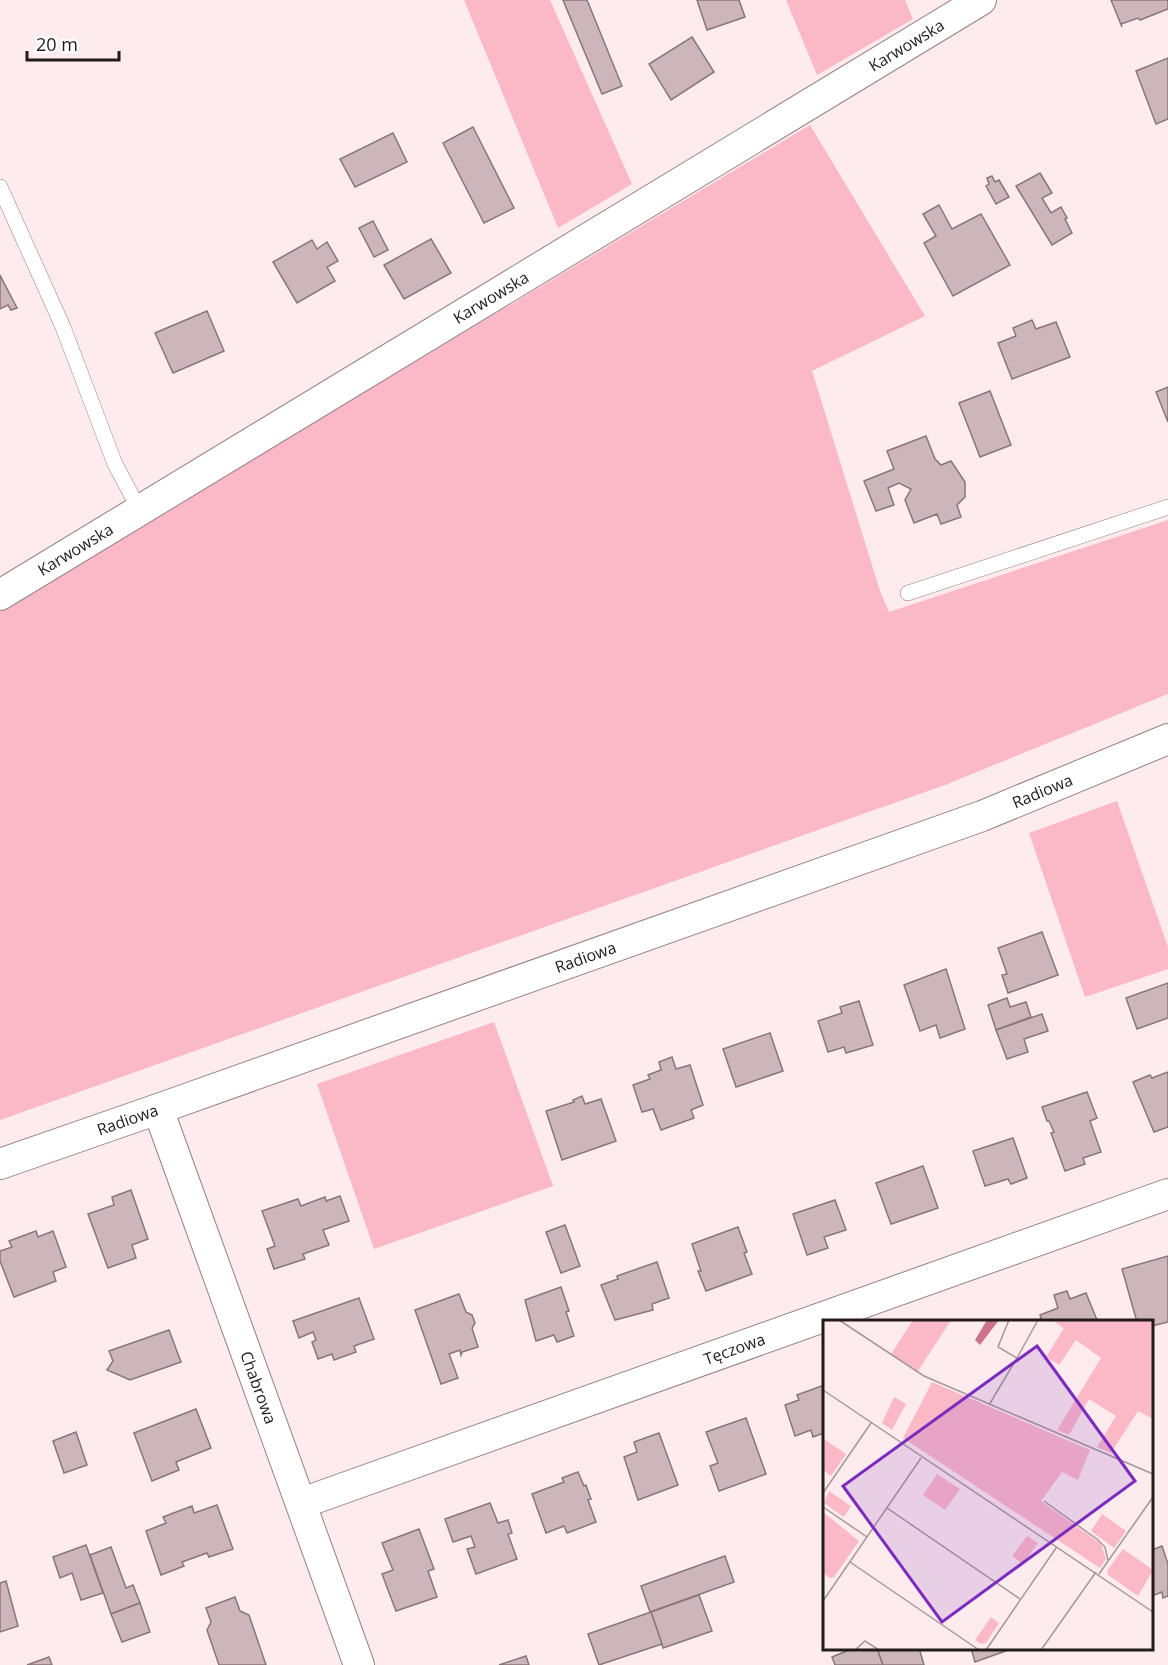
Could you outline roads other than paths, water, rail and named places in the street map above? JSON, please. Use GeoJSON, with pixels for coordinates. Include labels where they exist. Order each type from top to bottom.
{"type":"FeatureCollection","features":[{"type":"Feature","properties":{"kind":"street","name":"Karwowska"},"geometry":{"type":"LineString","coordinates":[[0,595],[981,0]]}},
{"type":"Feature","properties":{"kind":"street","name":"Radiowa"},"geometry":{"type":"LineString","coordinates":[[0,1164],[158,1110],[982,816],[1168,739]]}},
{"type":"Feature","properties":{"kind":"street","name":"Chabrowa"},"geometry":{"type":"LineString","coordinates":[[158,1110],[359,1665]]}},
{"type":"Feature","properties":{"kind":"street","name":"Tęczowa"},"geometry":{"type":"LineString","coordinates":[[302,1503],[1168,1194]]}},
{"type":"Feature","properties":{"kind":"lane"},"geometry":{"type":"LineString","coordinates":[[0,187],[63,327],[115,464],[140,511]]}},
{"type":"Feature","properties":{"kind":"lane"},"geometry":{"type":"LineString","coordinates":[[908,593],[1168,507]]}}]}
